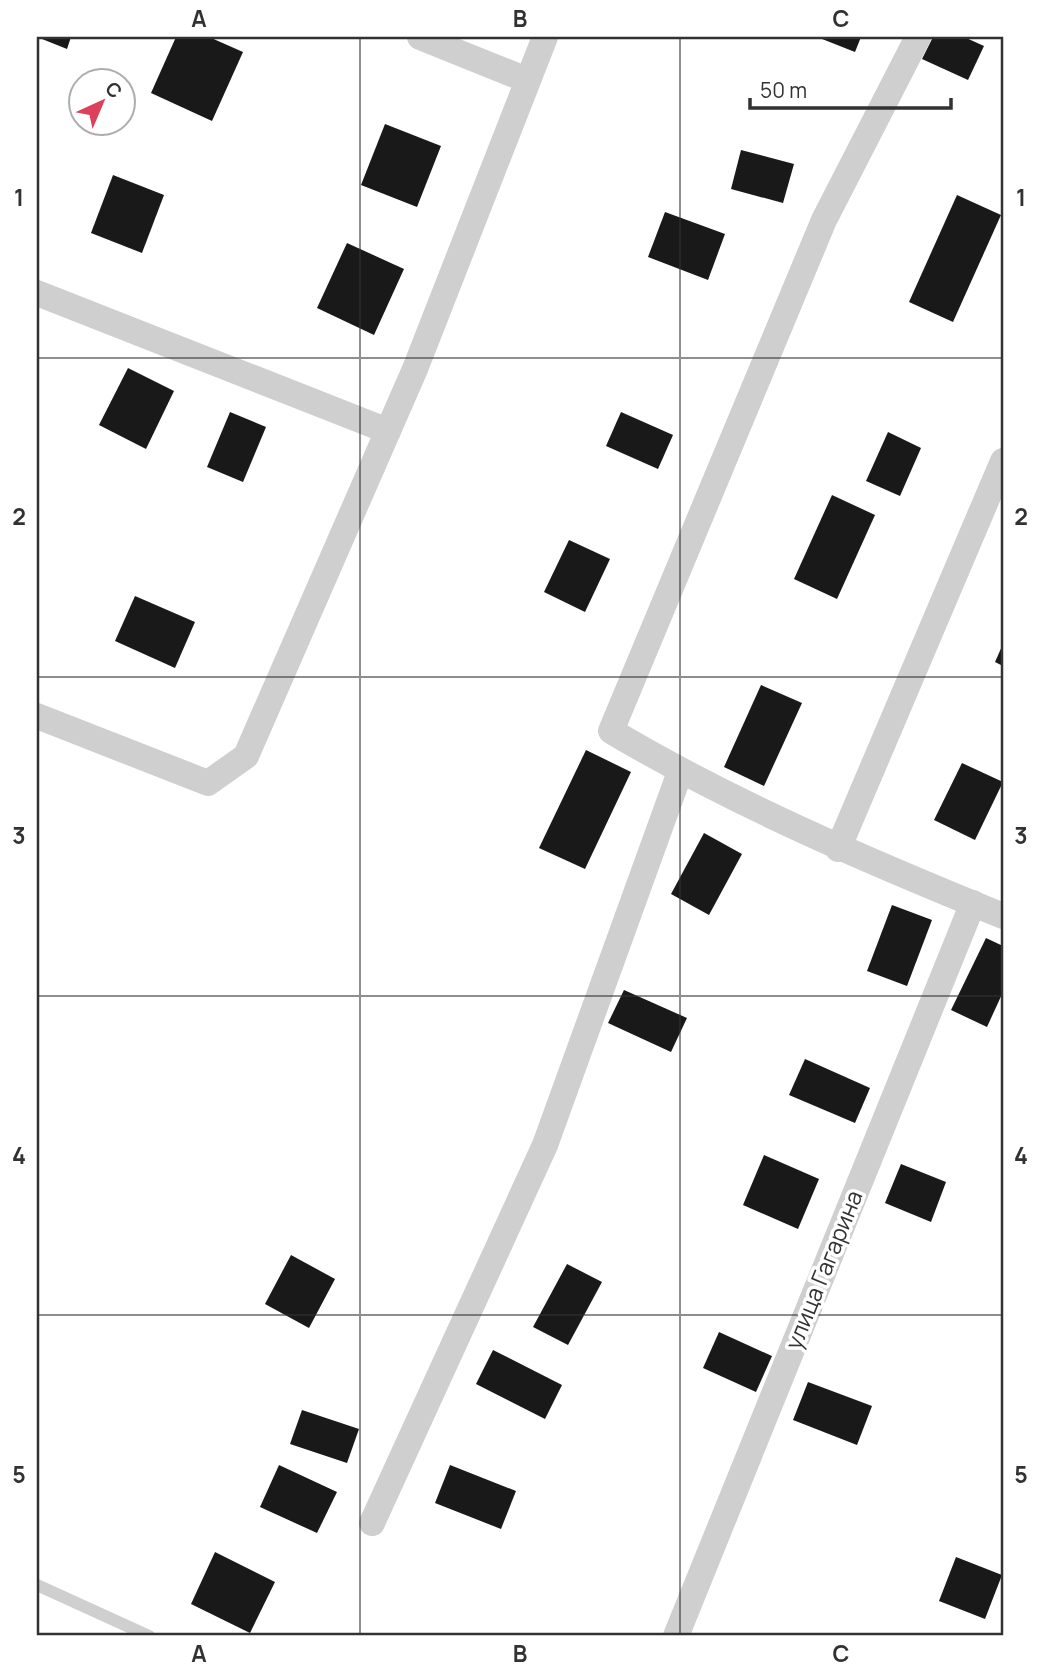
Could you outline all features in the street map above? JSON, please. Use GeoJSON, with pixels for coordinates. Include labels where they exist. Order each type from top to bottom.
{"type":"FeatureCollection","features":[{"type":"Feature","properties":{"kind":"street"},"geometry":{"type":"LineString","coordinates":[[420,37],[527,80]]}},
{"type":"Feature","properties":{"kind":"street"},"geometry":{"type":"LineString","coordinates":[[37,716],[208,783],[246,756],[388,431],[545,37]]}},
{"type":"Feature","properties":{"kind":"street"},"geometry":{"type":"LineString","coordinates":[[918,37],[824,220],[611,731],[680,772],[838,849],[1003,916]]}},
{"type":"Feature","properties":{"kind":"street"},"geometry":{"type":"LineString","coordinates":[[37,293],[388,431]]}},
{"type":"Feature","properties":{"kind":"street"},"geometry":{"type":"LineString","coordinates":[[838,849],[1003,460]]}},
{"type":"Feature","properties":{"kind":"street"},"geometry":{"type":"LineString","coordinates":[[372,1523],[545,1145],[680,772]]}},
{"type":"Feature","properties":{"kind":"street","name":"улица Гагарина"},"geometry":{"type":"LineString","coordinates":[[676,1636],[972,903]]}},
{"type":"Feature","properties":{"kind":"lane"},"geometry":{"type":"LineString","coordinates":[[37,1585],[149,1636]]}},
{"type":"Feature","properties":{"kind":"building"},"geometry":{"type":"Polygon","coordinates":[[[37,37],[71,37],[67,49],[37,37]]]}},
{"type":"Feature","properties":{"kind":"building"},"geometry":{"type":"Polygon","coordinates":[[[176,37],[209,37],[243,52],[212,121],[151,93],[176,37]]]}},
{"type":"Feature","properties":{"kind":"building"},"geometry":{"type":"Polygon","coordinates":[[[817,37],[861,37],[855,52],[817,37]]]}},
{"type":"Feature","properties":{"kind":"building"},"geometry":{"type":"Polygon","coordinates":[[[933,37],[964,37],[984,46],[968,80],[922,59],[933,37]]]}},
{"type":"Feature","properties":{"kind":"building"},"geometry":{"type":"Polygon","coordinates":[[[385,124],[441,146],[417,207],[361,185],[385,124]]]}},
{"type":"Feature","properties":{"kind":"building"},"geometry":{"type":"Polygon","coordinates":[[[741,150],[794,164],[783,203],[731,189],[741,150]]]}},
{"type":"Feature","properties":{"kind":"building"},"geometry":{"type":"Polygon","coordinates":[[[113,175],[164,195],[142,253],[91,233],[113,175]]]}},
{"type":"Feature","properties":{"kind":"building"},"geometry":{"type":"Polygon","coordinates":[[[957,195],[1001,215],[953,322],[909,302],[957,195]]]}},
{"type":"Feature","properties":{"kind":"building"},"geometry":{"type":"Polygon","coordinates":[[[665,212],[725,234],[708,280],[648,257],[665,212]]]}},
{"type":"Feature","properties":{"kind":"building"},"geometry":{"type":"Polygon","coordinates":[[[347,243],[404,269],[374,335],[317,308],[347,243]]]}},
{"type":"Feature","properties":{"kind":"building"},"geometry":{"type":"Polygon","coordinates":[[[128,368],[174,391],[146,449],[99,425],[128,368]]]}},
{"type":"Feature","properties":{"kind":"building"},"geometry":{"type":"Polygon","coordinates":[[[230,412],[266,427],[243,482],[207,467],[230,412]]]}},
{"type":"Feature","properties":{"kind":"building"},"geometry":{"type":"Polygon","coordinates":[[[621,412],[673,435],[658,469],[606,446],[621,412]]]}},
{"type":"Feature","properties":{"kind":"building"},"geometry":{"type":"Polygon","coordinates":[[[888,432],[921,448],[900,496],[866,481],[888,432]]]}},
{"type":"Feature","properties":{"kind":"building"},"geometry":{"type":"Polygon","coordinates":[[[832,495],[875,515],[837,599],[794,579],[832,495]]]}},
{"type":"Feature","properties":{"kind":"building"},"geometry":{"type":"Polygon","coordinates":[[[569,540],[610,559],[585,612],[544,592],[569,540]]]}},
{"type":"Feature","properties":{"kind":"building"},"geometry":{"type":"Polygon","coordinates":[[[135,596],[195,622],[175,668],[115,641],[135,596]]]}},
{"type":"Feature","properties":{"kind":"building"},"geometry":{"type":"Polygon","coordinates":[[[1003,644],[1003,666],[995,662],[1003,644]]]}},
{"type":"Feature","properties":{"kind":"building"},"geometry":{"type":"Polygon","coordinates":[[[761,685],[802,703],[764,786],[724,767],[761,685]]]}},
{"type":"Feature","properties":{"kind":"building"},"geometry":{"type":"Polygon","coordinates":[[[586,750],[631,772],[585,869],[539,848],[586,750]]]}},
{"type":"Feature","properties":{"kind":"building"},"geometry":{"type":"Polygon","coordinates":[[[962,763],[1003,782],[975,840],[934,820],[962,763]]]}},
{"type":"Feature","properties":{"kind":"building"},"geometry":{"type":"Polygon","coordinates":[[[704,833],[742,854],[709,915],[671,894],[704,833]]]}},
{"type":"Feature","properties":{"kind":"building"},"geometry":{"type":"Polygon","coordinates":[[[892,905],[932,920],[907,986],[867,971],[892,905]]]}},
{"type":"Feature","properties":{"kind":"building"},"geometry":{"type":"Polygon","coordinates":[[[986,938],[1003,946],[1003,992],[987,1027],[951,1010],[986,938]]]}},
{"type":"Feature","properties":{"kind":"building"},"geometry":{"type":"Polygon","coordinates":[[[624,990],[687,1018],[671,1052],[608,1023],[624,990]]]}},
{"type":"Feature","properties":{"kind":"building"},"geometry":{"type":"Polygon","coordinates":[[[805,1059],[870,1088],[855,1123],[789,1095],[805,1059]]]}},
{"type":"Feature","properties":{"kind":"building"},"geometry":{"type":"Polygon","coordinates":[[[764,1155],[819,1179],[798,1229],[743,1205],[764,1155]]]}},
{"type":"Feature","properties":{"kind":"building"},"geometry":{"type":"Polygon","coordinates":[[[901,1164],[946,1182],[931,1222],[885,1203],[901,1164]]]}},
{"type":"Feature","properties":{"kind":"building"},"geometry":{"type":"Polygon","coordinates":[[[291,1255],[335,1279],[309,1328],[265,1304],[291,1255]]]}},
{"type":"Feature","properties":{"kind":"building"},"geometry":{"type":"Polygon","coordinates":[[[567,1264],[602,1282],[568,1345],[533,1327],[567,1264]]]}},
{"type":"Feature","properties":{"kind":"building"},"geometry":{"type":"Polygon","coordinates":[[[719,1332],[772,1356],[756,1392],[703,1368],[719,1332]]]}},
{"type":"Feature","properties":{"kind":"building"},"geometry":{"type":"Polygon","coordinates":[[[493,1350],[562,1385],[545,1419],[476,1384],[493,1350]]]}},
{"type":"Feature","properties":{"kind":"building"},"geometry":{"type":"Polygon","coordinates":[[[808,1382],[872,1406],[857,1445],[793,1420],[808,1382]]]}},
{"type":"Feature","properties":{"kind":"building"},"geometry":{"type":"Polygon","coordinates":[[[302,1410],[359,1429],[347,1463],[290,1444],[302,1410]]]}},
{"type":"Feature","properties":{"kind":"building"},"geometry":{"type":"Polygon","coordinates":[[[279,1465],[337,1492],[317,1533],[260,1507],[279,1465]]]}},
{"type":"Feature","properties":{"kind":"building"},"geometry":{"type":"Polygon","coordinates":[[[450,1465],[516,1491],[501,1529],[435,1503],[450,1465]]]}},
{"type":"Feature","properties":{"kind":"building"},"geometry":{"type":"Polygon","coordinates":[[[215,1552],[275,1582],[250,1633],[191,1604],[215,1552]]]}},
{"type":"Feature","properties":{"kind":"building"},"geometry":{"type":"Polygon","coordinates":[[[956,1557],[1002,1575],[985,1619],[939,1601],[956,1557]]]}}]}
